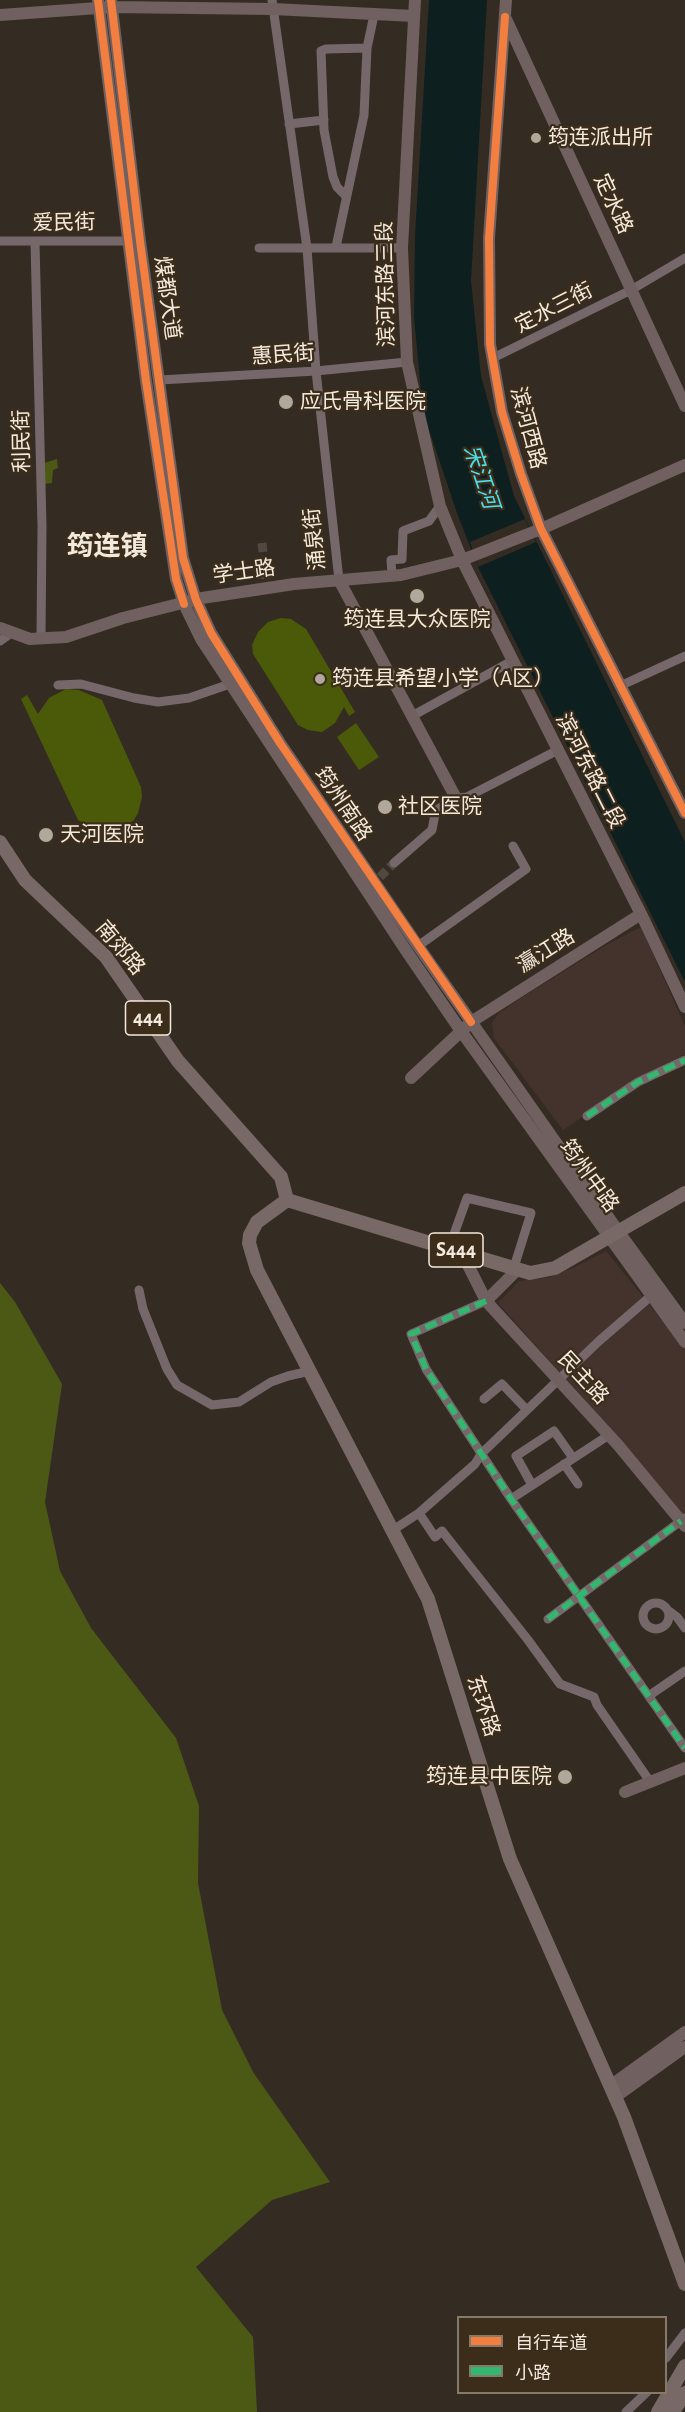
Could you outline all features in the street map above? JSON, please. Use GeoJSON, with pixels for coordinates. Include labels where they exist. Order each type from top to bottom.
{"type":"FeatureCollection","features":[{"type":"Feature","properties":{"kind":"main road","name":"滨河东路三段"},"geometry":{"type":"LineString","coordinates":[[415,0],[402,248],[407,362],[440,507],[465,559]]}},
{"type":"Feature","properties":{"kind":"main road","name":"滨河西路"},"geometry":{"type":"LineString","coordinates":[[507,0],[489,238],[490,344],[502,412],[537,531],[685,813]]}},
{"type":"Feature","properties":{"kind":"main road"},"geometry":{"type":"LineString","coordinates":[[0,15],[105,4],[273,4],[374,15],[414,16]]}},
{"type":"Feature","properties":{"kind":"main road","name":"煤都大道"},"geometry":{"type":"LineString","coordinates":[[105,4],[175,576],[190,602]]}},
{"type":"Feature","properties":{"kind":"main road","name":"定水路"},"geometry":{"type":"LineString","coordinates":[[505,18],[685,406]]}},
{"type":"Feature","properties":{"kind":"main road","name":"煤都大道"},"geometry":{"type":"LineString","coordinates":[[135,241],[160,380],[190,602]]}},
{"type":"Feature","properties":{"kind":"main road"},"geometry":{"type":"LineString","coordinates":[[537,531],[685,465]]}},
{"type":"Feature","properties":{"kind":"main road","name":"学士路"},"geometry":{"type":"LineString","coordinates":[[6,630],[30,639],[66,637],[123,618],[266,584],[339,580],[430,569],[465,559],[537,531]]}},
{"type":"Feature","properties":{"kind":"main road","name":"滨河东路二段"},"geometry":{"type":"LineString","coordinates":[[465,559],[512,661],[641,914],[685,1006]]}},
{"type":"Feature","properties":{"kind":"main road","name":"涌泉街"},"geometry":{"type":"LineString","coordinates":[[339,580],[456,798]]}},
{"type":"Feature","properties":{"kind":"main road","name":"筠州南路"},"geometry":{"type":"LineString","coordinates":[[190,602],[201,639],[461,1031]]}},
{"type":"Feature","properties":{"kind":"main road","name":"筠州南路"},"geometry":{"type":"LineString","coordinates":[[190,602],[212,633],[280,743],[377,880],[418,946],[471,1022]]}},
{"type":"Feature","properties":{"kind":"main road","name":"南郊路"},"geometry":{"type":"LineString","coordinates":[[0,842],[25,880],[105,957],[178,1061],[280,1177],[287,1200]]}},
{"type":"Feature","properties":{"kind":"main road","name":"瀛江路"},"geometry":{"type":"LineString","coordinates":[[411,1078],[471,1022],[641,914]]}},
{"type":"Feature","properties":{"kind":"main road","name":"筠州中路"},"geometry":{"type":"LineString","coordinates":[[471,1022],[613,1234],[651,1296],[685,1342]]}},
{"type":"Feature","properties":{"kind":"main road","name":"筠州中路"},"geometry":{"type":"LineString","coordinates":[[461,1031],[613,1234],[685,1323]]}},
{"type":"Feature","properties":{"kind":"main road","name":"S444"},"geometry":{"type":"LineString","coordinates":[[287,1200],[530,1273],[555,1268],[685,1193]]}},
{"type":"Feature","properties":{"kind":"main road","name":"东环路"},"geometry":{"type":"LineString","coordinates":[[287,1200],[257,1222],[250,1235],[249,1243],[257,1269],[428,1599],[510,1859],[612,2092],[685,2284]]}},
{"type":"Feature","properties":{"kind":"main road","name":"民主路"},"geometry":{"type":"LineString","coordinates":[[455,1250],[486,1301],[609,1435],[684,1522]]}},
{"type":"Feature","properties":{"kind":"main road"},"geometry":{"type":"LineString","coordinates":[[486,1301],[518,1270]]}},
{"type":"Feature","properties":{"kind":"main road"},"geometry":{"type":"LineString","coordinates":[[625,1792],[685,1768]]}},
{"type":"Feature","properties":{"kind":"main road"},"geometry":{"type":"LineString","coordinates":[[612,2092],[685,2032]]}},
{"type":"Feature","properties":{"kind":"main road"},"geometry":{"type":"LineString","coordinates":[[612,2092],[685,2047]]}},
{"type":"Feature","properties":{"kind":"main road"},"geometry":{"type":"LineString","coordinates":[[658,2412],[685,2366]]}},
{"type":"Feature","properties":{"kind":"main road"},"geometry":{"type":"LineString","coordinates":[[673,2412],[685,2393]]}},
{"type":"Feature","properties":{"kind":"street","name":"涌泉街"},"geometry":{"type":"LineString","coordinates":[[273,4],[307,248],[316,371],[339,580]]}},
{"type":"Feature","properties":{"kind":"street"},"geometry":{"type":"LineString","coordinates":[[336,247],[364,116],[367,48],[374,15]]}},
{"type":"Feature","properties":{"kind":"street"},"geometry":{"type":"LineString","coordinates":[[346,196],[337,187],[333,177],[324,120],[321,51],[367,48]]}},
{"type":"Feature","properties":{"kind":"street"},"geometry":{"type":"LineString","coordinates":[[289,124],[324,120]]}},
{"type":"Feature","properties":{"kind":"street","name":"爱民街"},"geometry":{"type":"LineString","coordinates":[[0,241],[35,243],[135,241]]}},
{"type":"Feature","properties":{"kind":"street","name":"利民街"},"geometry":{"type":"LineString","coordinates":[[35,243],[42,526],[41,638]]}},
{"type":"Feature","properties":{"kind":"street"},"geometry":{"type":"LineString","coordinates":[[259,248],[402,248]]}},
{"type":"Feature","properties":{"kind":"street","name":"定水三街"},"geometry":{"type":"LineString","coordinates":[[493,358],[631,290],[685,258]]}},
{"type":"Feature","properties":{"kind":"street","name":"惠民街"},"geometry":{"type":"LineString","coordinates":[[160,380],[316,371],[407,362]]}},
{"type":"Feature","properties":{"kind":"street"},"geometry":{"type":"LineString","coordinates":[[392,575],[391,561],[402,559],[403,531],[429,521],[440,507]]}},
{"type":"Feature","properties":{"kind":"street"},"geometry":{"type":"LineString","coordinates":[[0,641],[6,630]]}},
{"type":"Feature","properties":{"kind":"street"},"geometry":{"type":"LineString","coordinates":[[620,686],[685,656]]}},
{"type":"Feature","properties":{"kind":"street"},"geometry":{"type":"LineString","coordinates":[[412,716],[512,661]]}},
{"type":"Feature","properties":{"kind":"street"},"geometry":{"type":"LineString","coordinates":[[58,685],[81,684],[158,702],[189,698],[230,684]]}},
{"type":"Feature","properties":{"kind":"street"},"geometry":{"type":"LineString","coordinates":[[394,863],[432,830],[438,809],[456,798],[467,797],[558,750]]}},
{"type":"Feature","properties":{"kind":"street"},"geometry":{"type":"LineString","coordinates":[[418,946],[526,869],[513,846]]}},
{"type":"Feature","properties":{"kind":"street"},"geometry":{"type":"LineString","coordinates":[[587,1116],[638,1082],[685,1060]]}},
{"type":"Feature","properties":{"kind":"street"},"geometry":{"type":"LineString","coordinates":[[455,1250],[466,1198],[531,1213],[515,1264],[518,1270]]}},
{"type":"Feature","properties":{"kind":"street"},"geometry":{"type":"LineString","coordinates":[[139,1290],[143,1309],[167,1369],[177,1386],[212,1405],[239,1402],[271,1382],[310,1371]]}},
{"type":"Feature","properties":{"kind":"street"},"geometry":{"type":"LineString","coordinates":[[393,1530],[418,1513],[475,1464],[481,1454],[558,1380],[651,1296]]}},
{"type":"Feature","properties":{"kind":"street"},"geometry":{"type":"LineString","coordinates":[[486,1301],[411,1334],[426,1369],[511,1499],[685,1748]]}},
{"type":"Feature","properties":{"kind":"street"},"geometry":{"type":"LineString","coordinates":[[484,1399],[502,1384],[527,1410]]}},
{"type":"Feature","properties":{"kind":"street"},"geometry":{"type":"LineString","coordinates":[[532,1485],[516,1456],[554,1431],[573,1458]]}},
{"type":"Feature","properties":{"kind":"street"},"geometry":{"type":"LineString","coordinates":[[511,1499],[609,1435]]}},
{"type":"Feature","properties":{"kind":"street"},"geometry":{"type":"LineString","coordinates":[[564,1464],[578,1484]]}},
{"type":"Feature","properties":{"kind":"street"},"geometry":{"type":"LineString","coordinates":[[418,1513],[435,1537],[442,1531],[523,1632],[560,1684],[594,1697],[597,1705],[651,1782]]}},
{"type":"Feature","properties":{"kind":"street"},"geometry":{"type":"LineString","coordinates":[[548,1619],[684,1522]]}},
{"type":"Feature","properties":{"kind":"street"},"geometry":{"type":"LineString","coordinates":[[669,1611],[685,1628]]}},
{"type":"Feature","properties":{"kind":"street"},"geometry":{"type":"LineString","coordinates":[[650,1695],[685,1671]]}},
{"type":"Feature","properties":{"kind":"street"},"geometry":{"type":"LineString","coordinates":[[667,2357],[685,2333]]}},
{"type":"Feature","properties":{"kind":"street"},"geometry":{"type":"LineString","coordinates":[[627,2412],[645,2394]]}},
{"type":"Feature","properties":{"kind":"shaded area"},"geometry":{"type":"Polygon","coordinates":[[[641,927],[685,1026],[685,1054],[625,1088],[563,1130],[494,1038],[492,1022],[500,1012],[532,991],[608,944],[641,927]]]}},
{"type":"Feature","properties":{"kind":"shaded area"},"geometry":{"type":"Polygon","coordinates":[[[606,1251],[685,1349],[685,1522],[618,1437],[498,1303],[519,1281],[550,1277],[606,1251]]]}},
{"type":"Feature","properties":{"kind":"green space"},"geometry":{"type":"Polygon","coordinates":[[[57,459],[58,468],[53,470],[52,483],[44,484],[44,463],[57,459]]]}},
{"type":"Feature","properties":{"kind":"green space"},"geometry":{"type":"Polygon","coordinates":[[[281,618],[291,619],[306,629],[355,712],[349,716],[344,707],[335,723],[322,732],[308,730],[298,725],[253,654],[252,645],[258,632],[268,622],[281,618]]]}},
{"type":"Feature","properties":{"kind":"green space"},"geometry":{"type":"Polygon","coordinates":[[[66,689],[79,690],[102,700],[141,787],[142,797],[138,813],[134,820],[119,830],[101,834],[78,820],[21,699],[27,695],[38,714],[49,698],[66,689]]]}},
{"type":"Feature","properties":{"kind":"green space"},"geometry":{"type":"Polygon","coordinates":[[[356,723],[379,757],[359,770],[337,737],[356,723]]]}},
{"type":"Feature","properties":{"kind":"green space"},"geometry":{"type":"Polygon","coordinates":[[[0,1283],[15,1302],[62,1384],[45,1502],[60,1571],[91,1628],[176,1738],[199,1806],[198,1883],[222,2010],[253,2072],[330,2182],[272,2200],[196,2267],[253,2337],[257,2412],[0,2412],[0,1283]]]}},
{"type":"Feature","properties":{"kind":"water","name":"宋江河"},"geometry":{"type":"Polygon","coordinates":[[[429,0],[487,0],[471,281],[481,376],[514,496],[685,842],[685,982],[478,567],[423,412],[414,317],[415,236],[429,0]]]}},
{"type":"Feature","properties":{"kind":"pier"},"geometry":{"type":"Polygon","coordinates":[[[525,519],[536,542],[478,567],[470,542],[525,519]]]}},
{"type":"Feature","properties":{"kind":"tunnel"},"geometry":{"type":"LineString","coordinates":[[262,543],[266,579]]}},
{"type":"Feature","properties":{"kind":"tunnel"},"geometry":{"type":"LineString","coordinates":[[380,877],[394,863]]}},
{"type":"Feature","properties":{"kind":"marked path"},"geometry":{"type":"LineString","coordinates":[[587,1116],[638,1082],[685,1060]]}},
{"type":"Feature","properties":{"kind":"marked path"},"geometry":{"type":"LineString","coordinates":[[486,1301],[411,1334],[426,1369],[511,1499],[685,1748]]}},
{"type":"Feature","properties":{"kind":"marked path"},"geometry":{"type":"LineString","coordinates":[[548,1619],[681,1521]]}},
{"type":"Feature","properties":{"kind":"cycle path"},"geometry":{"type":"LineString","coordinates":[[98,0],[146,381],[176,579],[184,604]]}},
{"type":"Feature","properties":{"kind":"cycle path"},"geometry":{"type":"LineString","coordinates":[[111,0],[140,241],[183,558],[196,600],[211,633],[280,743],[471,1022]]}},
{"type":"Feature","properties":{"kind":"cycle path"},"geometry":{"type":"LineString","coordinates":[[505,17],[489,238],[490,344],[502,412],[541,529],[685,813]]}},
{"type":"Feature","properties":{"kind":"place","name":"筠连派出所"},"geometry":{"type":"Point","coordinates":[536,138]}},
{"type":"Feature","properties":{"kind":"place","name":"应氏骨科医院"},"geometry":{"type":"Point","coordinates":[286,402]}},
{"type":"Feature","properties":{"kind":"place","name":"筠连县大众医院"},"geometry":{"type":"Point","coordinates":[417,596]}},
{"type":"Feature","properties":{"kind":"place","name":"筠连县希望小学（A区）"},"geometry":{"type":"Point","coordinates":[320,679]}},
{"type":"Feature","properties":{"kind":"place","name":"社区医院"},"geometry":{"type":"Point","coordinates":[385,807]}},
{"type":"Feature","properties":{"kind":"place","name":"天河医院"},"geometry":{"type":"Point","coordinates":[46,835]}},
{"type":"Feature","properties":{"kind":"place","name":"筠连县中医院"},"geometry":{"type":"Point","coordinates":[565,1777]}},
{"type":"Feature","properties":{"kind":"district","name":"筠连镇"},"geometry":{"type":"Point","coordinates":[107,547]}}]}
